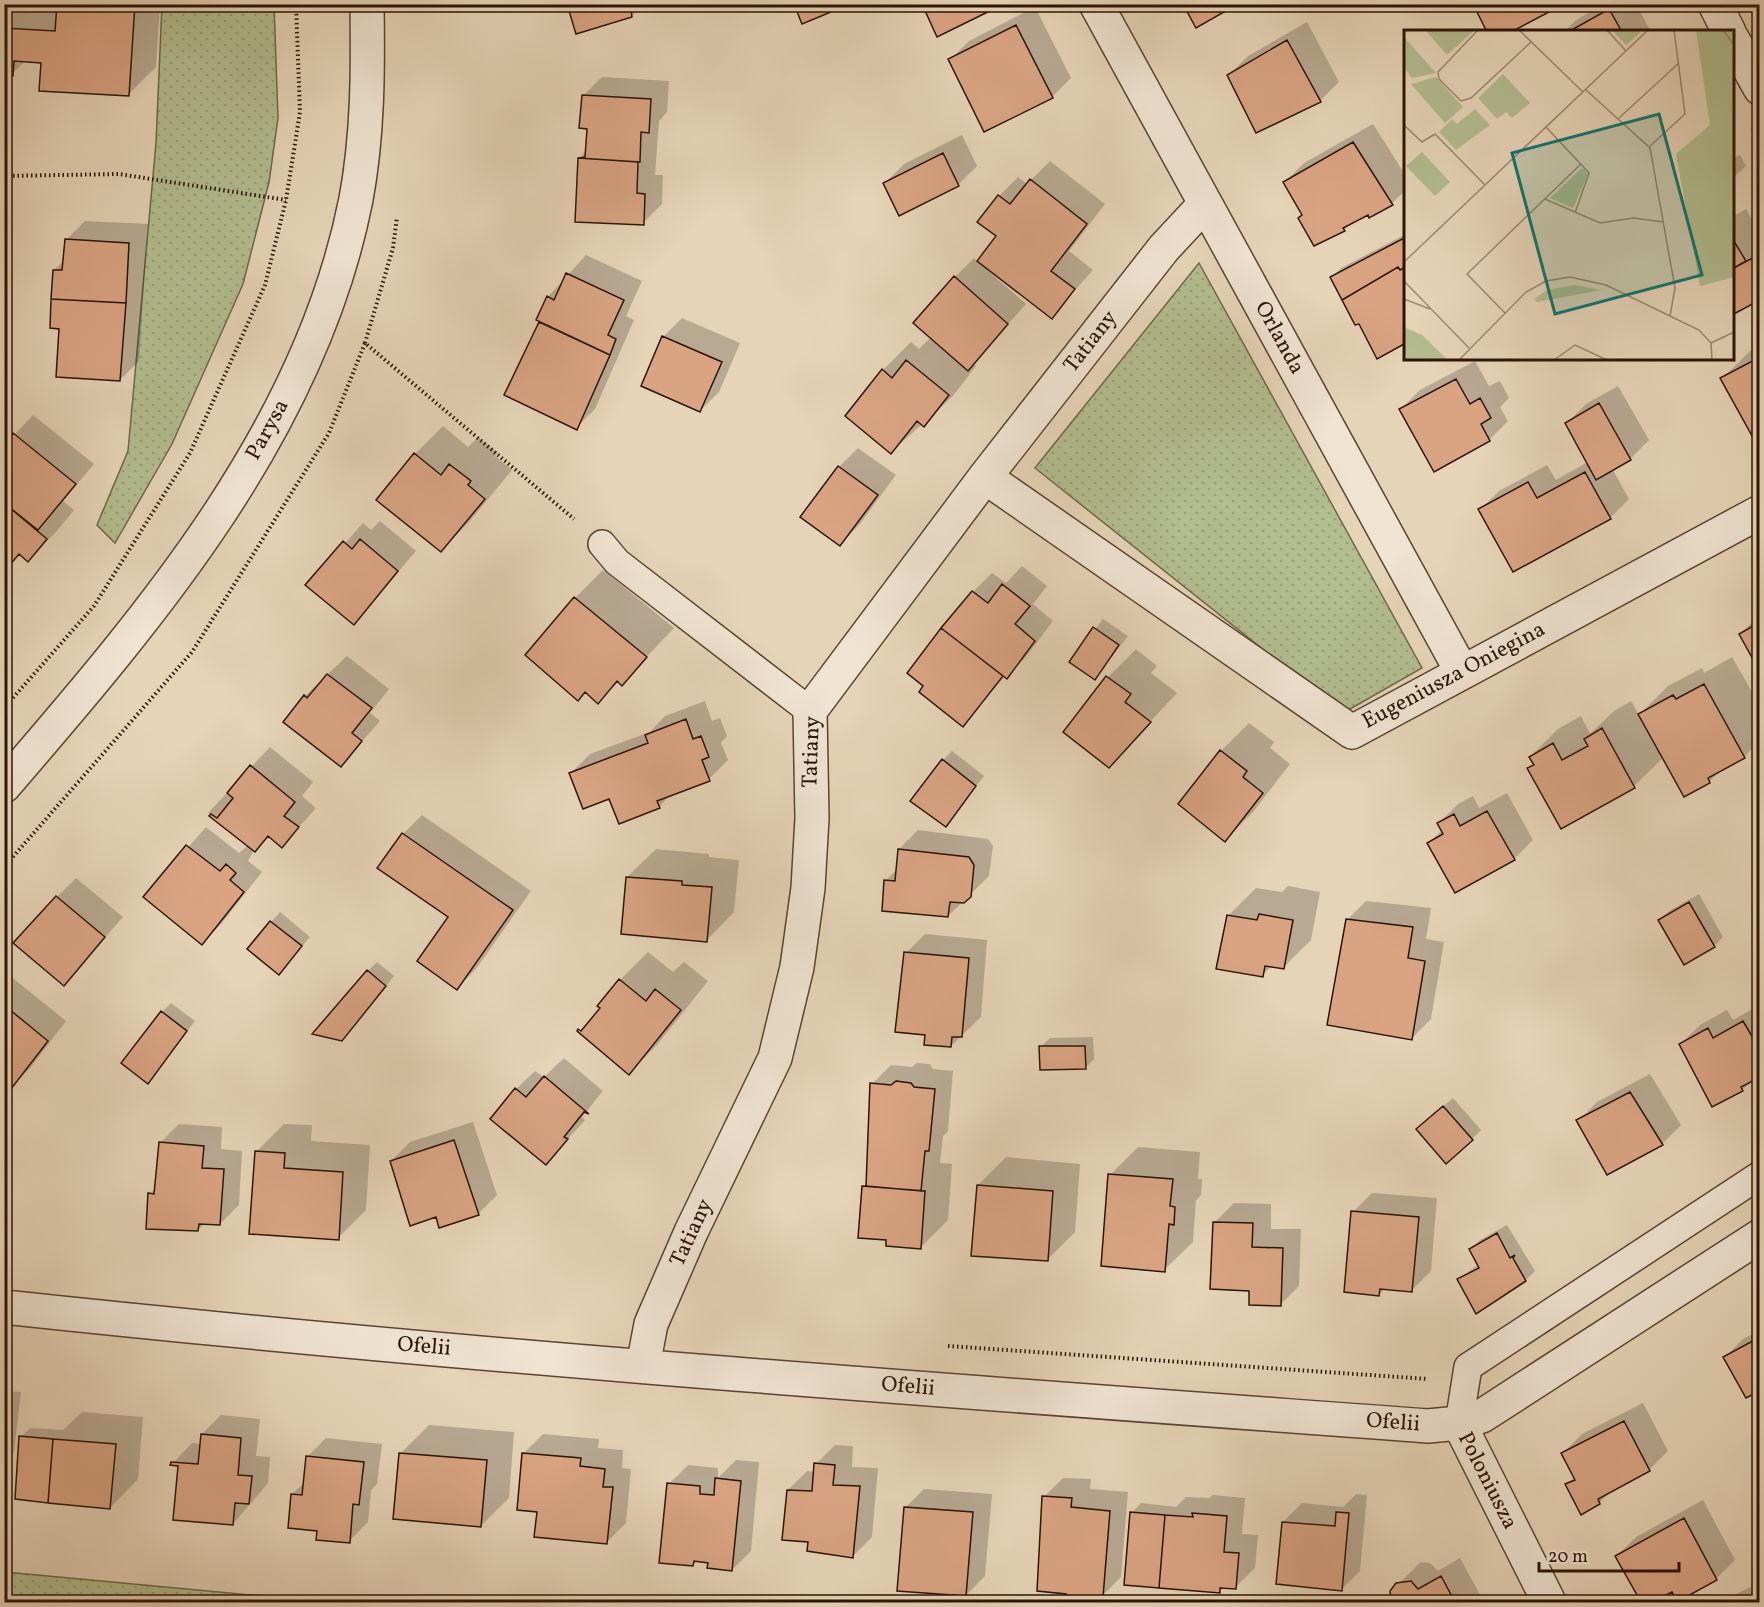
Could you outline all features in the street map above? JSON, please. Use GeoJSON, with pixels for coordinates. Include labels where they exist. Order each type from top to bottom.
{"type":"FeatureCollection","features":[{"type":"Feature","properties":{"kind":"street","name":"Parysa"},"geometry":{"type":"LineString","coordinates":[[4,786],[106,667],[163,596],[249,467],[307,359],[327,308],[356,198],[365,128],[367,4]]}},
{"type":"Feature","properties":{"kind":"street","name":"Orlanda"},"geometry":{"type":"LineString","coordinates":[[1096,4],[1462,672]]}},
{"type":"Feature","properties":{"kind":"street"},"geometry":{"type":"LineString","coordinates":[[1715,4],[1728,30]]}},
{"type":"Feature","properties":{"kind":"street"},"geometry":{"type":"LineString","coordinates":[[1734,42],[1760,88]]}},
{"type":"Feature","properties":{"kind":"street","name":"Tatiany"},"geometry":{"type":"LineString","coordinates":[[643,1366],[651,1324],[691,1232],[775,1058],[796,967],[808,888],[812,818],[810,711],[985,477],[1164,248],[1205,204]]}},
{"type":"Feature","properties":{"kind":"street","name":"Eugeniusza Oniegina"},"geometry":{"type":"LineString","coordinates":[[985,477],[1352,732],[1760,512]]}},
{"type":"Feature","properties":{"kind":"street","name":"Ofelii"},"geometry":{"type":"LineString","coordinates":[[4,1307],[167,1324],[643,1366],[1428,1426],[1459,1423],[1482,1416],[1760,1236]]}},
{"type":"Feature","properties":{"kind":"street","name":"Poloniusza"},"geometry":{"type":"LineString","coordinates":[[1459,1423],[1549,1602]]}},
{"type":"Feature","properties":{"kind":"lane"},"geometry":{"type":"LineString","coordinates":[[602,544],[617,562],[810,711]]}},
{"type":"Feature","properties":{"kind":"lane"},"geometry":{"type":"LineString","coordinates":[[1459,1423],[1468,1367],[1760,1175]]}},
{"type":"Feature","properties":{"kind":"path"},"geometry":{"type":"LineString","coordinates":[[4,708],[94,606],[190,453],[265,285],[286,200],[300,112],[296,4]]}},
{"type":"Feature","properties":{"kind":"path"},"geometry":{"type":"LineString","coordinates":[[4,176],[118,174],[286,200]]}},
{"type":"Feature","properties":{"kind":"path"},"geometry":{"type":"LineString","coordinates":[[4,867],[192,652],[328,433],[365,343],[602,544]]}},
{"type":"Feature","properties":{"kind":"green space"},"geometry":{"type":"Polygon","coordinates":[[[162,5],[274,5],[278,118],[269,182],[243,284],[172,444],[115,543],[97,525],[128,451],[156,143],[162,5]]]}},
{"type":"Feature","properties":{"kind":"green space"},"geometry":{"type":"Polygon","coordinates":[[[1199,263],[1422,668],[1343,713],[1035,468],[1199,263]]]}},
{"type":"Feature","properties":{"kind":"green space"},"geometry":{"type":"Polygon","coordinates":[[[5,1572],[304,1600],[332,1602],[5,1602],[5,1572]]]}},
{"type":"Feature","properties":{"kind":"building"},"geometry":{"type":"Polygon","coordinates":[[[57,4],[135,4],[129,96],[39,91],[41,63],[14,61],[13,76],[4,75],[4,28],[55,31],[57,4]]]}},
{"type":"Feature","properties":{"kind":"building"},"geometry":{"type":"Polygon","coordinates":[[[567,4],[630,4],[632,17],[576,34],[567,4]]]}},
{"type":"Feature","properties":{"kind":"building"},"geometry":{"type":"Polygon","coordinates":[[[794,4],[837,4],[838,9],[802,24],[794,4]]]}},
{"type":"Feature","properties":{"kind":"building"},"geometry":{"type":"Polygon","coordinates":[[[922,4],[1004,4],[937,37],[922,4]]]}},
{"type":"Feature","properties":{"kind":"building"},"geometry":{"type":"Polygon","coordinates":[[[1183,4],[1238,4],[1196,28],[1183,4]]]}},
{"type":"Feature","properties":{"kind":"building"},"geometry":{"type":"Polygon","coordinates":[[[1473,4],[1564,4],[1515,30],[1486,30],[1473,4]]]}},
{"type":"Feature","properties":{"kind":"building"},"geometry":{"type":"Polygon","coordinates":[[[1609,9],[1621,30],[1572,30],[1609,9]]]}},
{"type":"Feature","properties":{"kind":"building"},"geometry":{"type":"Polygon","coordinates":[[[1016,25],[1053,98],[984,132],[948,59],[1016,25]]]}},
{"type":"Feature","properties":{"kind":"building"},"geometry":{"type":"Polygon","coordinates":[[[1287,40],[1321,102],[1256,133],[1227,75],[1287,40]]]}},
{"type":"Feature","properties":{"kind":"building"},"geometry":{"type":"Polygon","coordinates":[[[582,95],[651,99],[649,133],[641,132],[640,162],[578,158],[585,157],[587,129],[579,128],[582,95]]]}},
{"type":"Feature","properties":{"kind":"building"},"geometry":{"type":"Polygon","coordinates":[[[1353,142],[1393,205],[1369,218],[1368,215],[1343,228],[1345,231],[1314,246],[1298,218],[1302,215],[1283,182],[1353,142]]]}},
{"type":"Feature","properties":{"kind":"building"},"geometry":{"type":"Polygon","coordinates":[[[943,153],[959,186],[899,216],[883,183],[943,153]]]}},
{"type":"Feature","properties":{"kind":"building"},"geometry":{"type":"Polygon","coordinates":[[[578,158],[638,162],[637,193],[645,194],[644,225],[575,222],[578,158]]]}},
{"type":"Feature","properties":{"kind":"building"},"geometry":{"type":"Polygon","coordinates":[[[1030,179],[1087,224],[1051,271],[1075,289],[1052,319],[977,261],[996,236],[977,222],[998,195],[1010,204],[1030,179]]]}},
{"type":"Feature","properties":{"kind":"building"},"geometry":{"type":"Polygon","coordinates":[[[1404,238],[1404,268],[1400,270],[1398,267],[1342,300],[1330,277],[1404,238]]]}},
{"type":"Feature","properties":{"kind":"building"},"geometry":{"type":"Polygon","coordinates":[[[65,239],[129,243],[126,303],[51,299],[53,270],[62,270],[65,239]]]}},
{"type":"Feature","properties":{"kind":"building"},"geometry":{"type":"Polygon","coordinates":[[[1734,241],[1746,261],[1734,268],[1734,241]]]}},
{"type":"Feature","properties":{"kind":"building"},"geometry":{"type":"Polygon","coordinates":[[[1760,254],[1760,300],[1734,314],[1734,268],[1760,254]]]}},
{"type":"Feature","properties":{"kind":"building"},"geometry":{"type":"Polygon","coordinates":[[[1398,267],[1400,270],[1404,268],[1404,344],[1377,359],[1359,324],[1355,325],[1342,300],[1398,267]]]}},
{"type":"Feature","properties":{"kind":"building"},"geometry":{"type":"Polygon","coordinates":[[[566,273],[624,300],[608,335],[616,339],[610,355],[536,320],[547,296],[554,300],[566,273]]]}},
{"type":"Feature","properties":{"kind":"building"},"geometry":{"type":"Polygon","coordinates":[[[954,276],[1008,324],[968,371],[913,323],[954,276]]]}},
{"type":"Feature","properties":{"kind":"building"},"geometry":{"type":"Polygon","coordinates":[[[51,299],[126,303],[120,381],[56,377],[59,329],[50,328],[51,299]]]}},
{"type":"Feature","properties":{"kind":"building"},"geometry":{"type":"Polygon","coordinates":[[[539,322],[610,355],[577,430],[504,395],[539,322]]]}},
{"type":"Feature","properties":{"kind":"building"},"geometry":{"type":"Polygon","coordinates":[[[662,336],[722,362],[700,412],[641,386],[662,336]]]}},
{"type":"Feature","properties":{"kind":"building"},"geometry":{"type":"Polygon","coordinates":[[[1760,357],[1760,441],[1756,443],[1720,378],[1760,357]]]}},
{"type":"Feature","properties":{"kind":"building"},"geometry":{"type":"Polygon","coordinates":[[[906,360],[949,395],[924,427],[917,421],[891,454],[845,416],[882,369],[892,378],[906,360]]]}},
{"type":"Feature","properties":{"kind":"building"},"geometry":{"type":"Polygon","coordinates":[[[1456,379],[1470,404],[1480,398],[1491,418],[1481,424],[1490,441],[1434,472],[1399,409],[1456,379]]]}},
{"type":"Feature","properties":{"kind":"building"},"geometry":{"type":"Polygon","coordinates":[[[1599,403],[1631,460],[1596,480],[1565,423],[1599,403]]]}},
{"type":"Feature","properties":{"kind":"building"},"geometry":{"type":"Polygon","coordinates":[[[13,433],[76,484],[38,530],[4,503],[4,444],[13,433]]]}},
{"type":"Feature","properties":{"kind":"building"},"geometry":{"type":"Polygon","coordinates":[[[414,453],[441,475],[449,464],[471,481],[468,485],[485,499],[441,552],[376,500],[414,453]]]}},
{"type":"Feature","properties":{"kind":"building"},"geometry":{"type":"Polygon","coordinates":[[[838,466],[878,495],[840,546],[800,517],[838,466]]]}},
{"type":"Feature","properties":{"kind":"building"},"geometry":{"type":"Polygon","coordinates":[[[1585,472],[1611,519],[1513,572],[1478,509],[1528,482],[1537,498],[1585,472]]]}},
{"type":"Feature","properties":{"kind":"building"},"geometry":{"type":"Polygon","coordinates":[[[4,503],[47,539],[28,562],[19,554],[4,572],[4,503]]]}},
{"type":"Feature","properties":{"kind":"building"},"geometry":{"type":"Polygon","coordinates":[[[360,539],[398,571],[354,625],[305,585],[343,541],[352,549],[360,539]]]}},
{"type":"Feature","properties":{"kind":"building"},"geometry":{"type":"Polygon","coordinates":[[[1002,584],[1030,606],[1015,624],[1035,641],[1007,679],[941,628],[972,591],[988,603],[1002,584]]]}},
{"type":"Feature","properties":{"kind":"building"},"geometry":{"type":"Polygon","coordinates":[[[574,597],[647,657],[622,686],[617,681],[598,704],[585,692],[578,701],[525,655],[574,597]]]}},
{"type":"Feature","properties":{"kind":"building"},"geometry":{"type":"Polygon","coordinates":[[[1760,622],[1760,672],[1739,634],[1760,622]]]}},
{"type":"Feature","properties":{"kind":"building"},"geometry":{"type":"Polygon","coordinates":[[[1093,627],[1119,645],[1095,680],[1069,662],[1093,627]]]}},
{"type":"Feature","properties":{"kind":"building"},"geometry":{"type":"Polygon","coordinates":[[[941,628],[1003,676],[963,727],[919,692],[923,686],[907,673],[941,628]]]}},
{"type":"Feature","properties":{"kind":"building"},"geometry":{"type":"Polygon","coordinates":[[[327,674],[372,708],[352,733],[362,741],[341,767],[283,722],[304,695],[307,698],[327,674]]]}},
{"type":"Feature","properties":{"kind":"building"},"geometry":{"type":"Polygon","coordinates":[[[1106,676],[1131,694],[1125,702],[1151,722],[1109,768],[1063,732],[1106,676]]]}},
{"type":"Feature","properties":{"kind":"building"},"geometry":{"type":"Polygon","coordinates":[[[1704,684],[1745,758],[1708,778],[1710,783],[1684,797],[1638,714],[1673,695],[1676,699],[1704,684]]]}},
{"type":"Feature","properties":{"kind":"building"},"geometry":{"type":"Polygon","coordinates":[[[686,719],[693,739],[701,736],[709,757],[702,760],[710,781],[657,801],[660,808],[619,824],[609,799],[583,809],[569,773],[648,743],[645,735],[686,719]]]}},
{"type":"Feature","properties":{"kind":"building"},"geometry":{"type":"Polygon","coordinates":[[[1602,728],[1635,788],[1561,829],[1527,768],[1534,765],[1529,757],[1553,743],[1562,760],[1588,746],[1584,739],[1602,728]]]}},
{"type":"Feature","properties":{"kind":"building"},"geometry":{"type":"Polygon","coordinates":[[[1220,750],[1247,771],[1243,777],[1263,793],[1225,842],[1178,804],[1220,750]]]}},
{"type":"Feature","properties":{"kind":"building"},"geometry":{"type":"Polygon","coordinates":[[[942,759],[976,786],[946,827],[910,801],[942,759]]]}},
{"type":"Feature","properties":{"kind":"building"},"geometry":{"type":"Polygon","coordinates":[[[250,765],[295,802],[284,816],[299,827],[282,848],[268,836],[255,852],[209,816],[211,814],[217,818],[233,798],[227,793],[250,765]]]}},
{"type":"Feature","properties":{"kind":"building"},"geometry":{"type":"Polygon","coordinates":[[[1487,811],[1515,860],[1455,893],[1427,843],[1443,834],[1437,823],[1454,814],[1460,826],[1487,811]]]}},
{"type":"Feature","properties":{"kind":"building"},"geometry":{"type":"Polygon","coordinates":[[[402,833],[513,910],[457,990],[417,961],[448,917],[377,868],[402,833]]]}},
{"type":"Feature","properties":{"kind":"building"},"geometry":{"type":"Polygon","coordinates":[[[186,845],[220,871],[226,864],[236,873],[230,880],[244,892],[202,945],[143,897],[186,845]]]}},
{"type":"Feature","properties":{"kind":"building"},"geometry":{"type":"Polygon","coordinates":[[[898,849],[969,857],[974,865],[971,897],[964,903],[950,902],[948,917],[882,911],[884,880],[895,881],[898,849]]]}},
{"type":"Feature","properties":{"kind":"building"},"geometry":{"type":"Polygon","coordinates":[[[626,877],[682,881],[682,885],[712,887],[707,942],[621,934],[626,877]]]}},
{"type":"Feature","properties":{"kind":"building"},"geometry":{"type":"Polygon","coordinates":[[[56,896],[105,937],[64,986],[13,943],[56,896]]]}},
{"type":"Feature","properties":{"kind":"building"},"geometry":{"type":"Polygon","coordinates":[[[1689,902],[1715,947],[1684,965],[1658,920],[1689,902]]]}},
{"type":"Feature","properties":{"kind":"building"},"geometry":{"type":"Polygon","coordinates":[[[1259,914],[1293,920],[1284,969],[1265,966],[1263,977],[1216,969],[1227,915],[1257,920],[1259,914]]]}},
{"type":"Feature","properties":{"kind":"building"},"geometry":{"type":"Polygon","coordinates":[[[1346,919],[1413,927],[1408,958],[1425,961],[1412,1040],[1327,1025],[1346,919]]]}},
{"type":"Feature","properties":{"kind":"building"},"geometry":{"type":"Polygon","coordinates":[[[270,921],[302,946],[279,975],[247,949],[270,921]]]}},
{"type":"Feature","properties":{"kind":"building"},"geometry":{"type":"Polygon","coordinates":[[[904,952],[969,958],[962,1037],[952,1037],[951,1047],[924,1045],[925,1035],[895,1032],[904,952]]]}},
{"type":"Feature","properties":{"kind":"building"},"geometry":{"type":"Polygon","coordinates":[[[367,970],[386,986],[342,1041],[312,1034],[367,970]]]}},
{"type":"Feature","properties":{"kind":"building"},"geometry":{"type":"Polygon","coordinates":[[[619,979],[646,1001],[655,989],[681,1010],[629,1075],[577,1031],[578,1029],[581,1031],[600,1008],[597,1006],[619,979]]]}},
{"type":"Feature","properties":{"kind":"building"},"geometry":{"type":"Polygon","coordinates":[[[4,1005],[48,1041],[11,1089],[4,1084],[4,1005]]]}},
{"type":"Feature","properties":{"kind":"building"},"geometry":{"type":"Polygon","coordinates":[[[161,1011],[187,1031],[148,1084],[121,1063],[161,1011]]]}},
{"type":"Feature","properties":{"kind":"building"},"geometry":{"type":"Polygon","coordinates":[[[1743,1021],[1760,1050],[1760,1077],[1741,1087],[1743,1091],[1712,1107],[1679,1044],[1708,1028],[1713,1038],[1743,1021]]]}},
{"type":"Feature","properties":{"kind":"building"},"geometry":{"type":"Polygon","coordinates":[[[1039,1046],[1085,1046],[1086,1069],[1040,1070],[1039,1046]]]}},
{"type":"Feature","properties":{"kind":"building"},"geometry":{"type":"Polygon","coordinates":[[[544,1076],[589,1114],[584,1112],[564,1137],[568,1139],[546,1165],[490,1119],[515,1088],[526,1097],[544,1076]]]}},
{"type":"Feature","properties":{"kind":"building"},"geometry":{"type":"Polygon","coordinates":[[[896,1081],[911,1083],[914,1087],[935,1089],[929,1151],[925,1151],[921,1191],[866,1186],[870,1083],[891,1085],[896,1081]]]}},
{"type":"Feature","properties":{"kind":"building"},"geometry":{"type":"Polygon","coordinates":[[[1630,1092],[1663,1145],[1607,1175],[1576,1120],[1630,1092]]]}},
{"type":"Feature","properties":{"kind":"building"},"geometry":{"type":"Polygon","coordinates":[[[1443,1106],[1473,1140],[1446,1164],[1416,1129],[1443,1106]]]}},
{"type":"Feature","properties":{"kind":"building"},"geometry":{"type":"Polygon","coordinates":[[[454,1140],[479,1215],[439,1228],[436,1217],[410,1226],[390,1161],[454,1140]]]}},
{"type":"Feature","properties":{"kind":"building"},"geometry":{"type":"Polygon","coordinates":[[[159,1142],[204,1146],[202,1168],[224,1169],[220,1225],[199,1224],[198,1231],[146,1229],[148,1193],[154,1194],[159,1142]]]}},
{"type":"Feature","properties":{"kind":"building"},"geometry":{"type":"Polygon","coordinates":[[[255,1151],[285,1153],[284,1168],[343,1172],[339,1240],[249,1234],[255,1151]]]}},
{"type":"Feature","properties":{"kind":"building"},"geometry":{"type":"Polygon","coordinates":[[[1108,1174],[1173,1179],[1170,1206],[1175,1207],[1174,1225],[1169,1224],[1165,1272],[1101,1266],[1108,1174]]]}},
{"type":"Feature","properties":{"kind":"building"},"geometry":{"type":"Polygon","coordinates":[[[977,1185],[1053,1191],[1048,1261],[971,1256],[977,1185]]]}},
{"type":"Feature","properties":{"kind":"building"},"geometry":{"type":"Polygon","coordinates":[[[862,1186],[925,1191],[921,1249],[886,1246],[886,1240],[858,1238],[862,1186]]]}},
{"type":"Feature","properties":{"kind":"building"},"geometry":{"type":"Polygon","coordinates":[[[1351,1211],[1419,1217],[1412,1292],[1380,1289],[1379,1296],[1344,1292],[1351,1211]]]}},
{"type":"Feature","properties":{"kind":"building"},"geometry":{"type":"Polygon","coordinates":[[[1213,1222],[1253,1223],[1252,1247],[1283,1248],[1281,1306],[1249,1305],[1249,1291],[1210,1289],[1213,1222]]]}},
{"type":"Feature","properties":{"kind":"building"},"geometry":{"type":"Polygon","coordinates":[[[1497,1233],[1510,1258],[1515,1255],[1513,1258],[1526,1281],[1476,1314],[1457,1279],[1479,1268],[1469,1249],[1497,1233]]]}},
{"type":"Feature","properties":{"kind":"building"},"geometry":{"type":"Polygon","coordinates":[[[1760,1337],[1760,1391],[1746,1398],[1723,1357],[1760,1337]]]}},
{"type":"Feature","properties":{"kind":"building"},"geometry":{"type":"Polygon","coordinates":[[[1624,1421],[1650,1471],[1598,1499],[1600,1504],[1581,1515],[1565,1484],[1575,1480],[1561,1453],[1624,1421]]]}},
{"type":"Feature","properties":{"kind":"building"},"geometry":{"type":"Polygon","coordinates":[[[201,1434],[241,1438],[238,1475],[252,1476],[249,1504],[235,1503],[233,1525],[173,1520],[178,1466],[170,1465],[171,1462],[198,1464],[201,1434]]]}},
{"type":"Feature","properties":{"kind":"building"},"geometry":{"type":"Polygon","coordinates":[[[19,1436],[53,1439],[48,1503],[15,1499],[19,1436]]]}},
{"type":"Feature","properties":{"kind":"building"},"geometry":{"type":"Polygon","coordinates":[[[53,1439],[116,1444],[110,1509],[48,1503],[53,1439]]]}},
{"type":"Feature","properties":{"kind":"building"},"geometry":{"type":"Polygon","coordinates":[[[399,1453],[487,1460],[481,1527],[393,1519],[399,1453]]]}},
{"type":"Feature","properties":{"kind":"building"},"geometry":{"type":"Polygon","coordinates":[[[522,1453],[581,1458],[580,1466],[605,1469],[603,1487],[613,1487],[607,1544],[534,1537],[537,1512],[517,1510],[522,1453]]]}},
{"type":"Feature","properties":{"kind":"building"},"geometry":{"type":"Polygon","coordinates":[[[306,1456],[364,1462],[359,1505],[353,1504],[350,1543],[316,1540],[317,1531],[288,1528],[291,1494],[302,1495],[306,1456]]]}},
{"type":"Feature","properties":{"kind":"building"},"geometry":{"type":"Polygon","coordinates":[[[814,1463],[835,1465],[833,1485],[860,1486],[853,1558],[807,1551],[808,1542],[782,1540],[787,1490],[812,1491],[814,1463]]]}},
{"type":"Feature","properties":{"kind":"building"},"geometry":{"type":"Polygon","coordinates":[[[715,1478],[741,1481],[732,1571],[707,1568],[708,1563],[694,1561],[693,1566],[659,1563],[667,1483],[700,1486],[700,1494],[714,1495],[715,1478]]]}},
{"type":"Feature","properties":{"kind":"building"},"geometry":{"type":"Polygon","coordinates":[[[1042,1496],[1072,1498],[1071,1507],[1110,1511],[1103,1597],[1099,1597],[1098,1602],[1065,1599],[1066,1594],[1037,1591],[1042,1496]]]}},
{"type":"Feature","properties":{"kind":"building"},"geometry":{"type":"Polygon","coordinates":[[[904,1507],[973,1512],[966,1596],[897,1591],[904,1507]]]}},
{"type":"Feature","properties":{"kind":"building"},"geometry":{"type":"Polygon","coordinates":[[[1130,1512],[1165,1515],[1159,1588],[1124,1585],[1130,1512]]]}},
{"type":"Feature","properties":{"kind":"building"},"geometry":{"type":"Polygon","coordinates":[[[1336,1512],[1349,1513],[1342,1591],[1276,1584],[1282,1522],[1335,1526],[1336,1512]]]}},
{"type":"Feature","properties":{"kind":"building"},"geometry":{"type":"Polygon","coordinates":[[[1192,1513],[1227,1516],[1224,1552],[1239,1553],[1236,1589],[1220,1588],[1220,1593],[1159,1588],[1165,1515],[1193,1517],[1192,1513]]]}},
{"type":"Feature","properties":{"kind":"building"},"geometry":{"type":"Polygon","coordinates":[[[1684,1518],[1717,1580],[1677,1602],[1672,1592],[1652,1602],[1641,1602],[1615,1556],[1684,1518]]]}},
{"type":"Feature","properties":{"kind":"building"},"geometry":{"type":"Polygon","coordinates":[[[1441,1576],[1455,1602],[1391,1602],[1390,1591],[1396,1583],[1411,1581],[1418,1589],[1441,1576]]]}}]}
